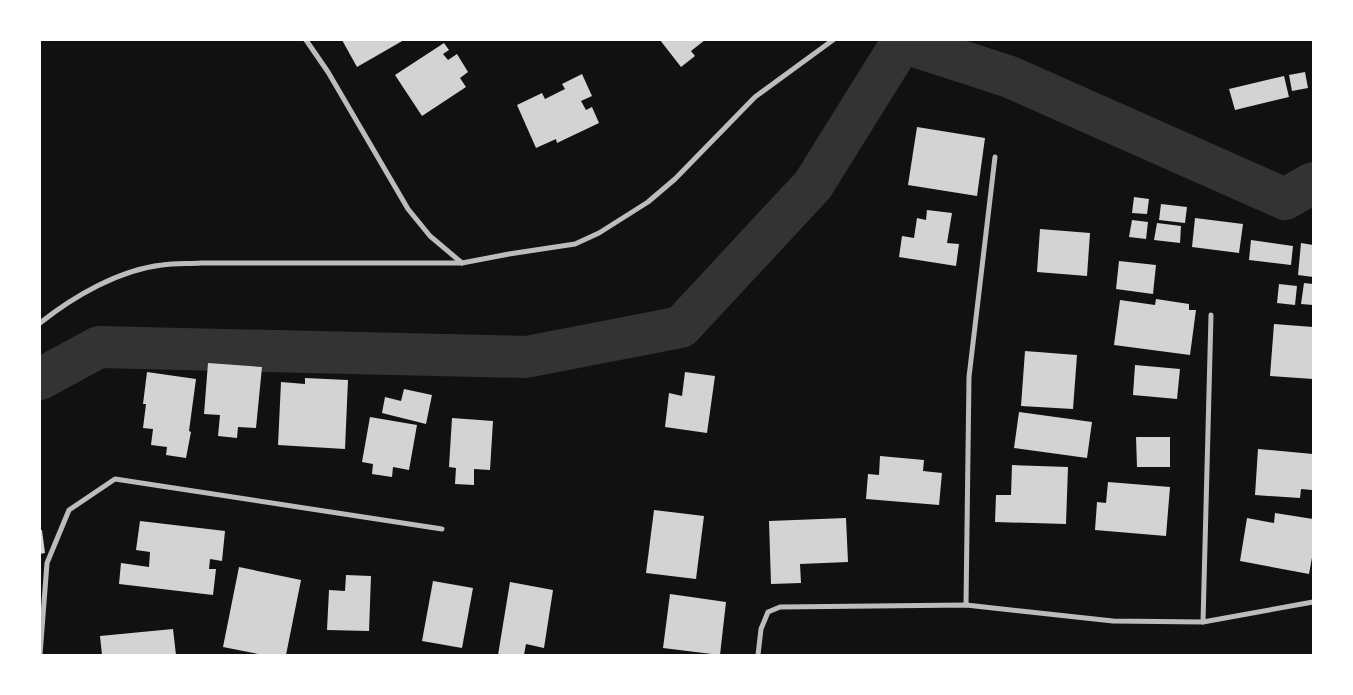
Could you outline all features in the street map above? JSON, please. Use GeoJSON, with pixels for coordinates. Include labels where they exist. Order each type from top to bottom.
{"type":"FeatureCollection","features":[{"type":"Feature","properties":{"kind":"street"},"geometry":{"type":"LineString","coordinates":[[306,40],[328,72],[408,209],[430,236],[462,263]]}},
{"type":"Feature","properties":{"kind":"street"},"geometry":{"type":"LineString","coordinates":[[40,322],[107,281],[134,271],[162,265],[201,263],[462,263],[575,244],[599,233],[656,196],[755,97],[834,40]]}},
{"type":"Feature","properties":{"kind":"street"},"geometry":{"type":"LineString","coordinates":[[966,605],[969,378],[995,157]]}},
{"type":"Feature","properties":{"kind":"street"},"geometry":{"type":"LineString","coordinates":[[1203,622],[1211,315]]}},
{"type":"Feature","properties":{"kind":"street"},"geometry":{"type":"LineString","coordinates":[[40,655],[47,563],[69,510],[116,479],[442,529]]}},
{"type":"Feature","properties":{"kind":"street"},"geometry":{"type":"LineString","coordinates":[[758,655],[761,629],[768,612],[780,607],[966,605],[1113,621],[1203,622],[1313,602]]}},
{"type":"Feature","properties":{"kind":"building"},"geometry":{"type":"Polygon","coordinates":[[[342,40],[404,40],[357,67],[342,40]]]}},
{"type":"Feature","properties":{"kind":"building"},"geometry":{"type":"Polygon","coordinates":[[[660,40],[705,40],[691,51],[695,56],[681,67],[660,40]]]}},
{"type":"Feature","properties":{"kind":"building"},"geometry":{"type":"Polygon","coordinates":[[[444,43],[449,50],[443,54],[448,60],[457,54],[468,72],[460,78],[466,87],[422,116],[395,75],[444,43]]]}},
{"type":"Feature","properties":{"kind":"building"},"geometry":{"type":"Polygon","coordinates":[[[1305,72],[1308,88],[1292,91],[1289,75],[1305,72]]]}},
{"type":"Feature","properties":{"kind":"building"},"geometry":{"type":"Polygon","coordinates":[[[582,74],[592,96],[581,101],[586,110],[592,107],[599,123],[557,143],[556,139],[536,148],[517,105],[542,93],[545,99],[565,89],[562,84],[582,74]]]}},
{"type":"Feature","properties":{"kind":"building"},"geometry":{"type":"Polygon","coordinates":[[[1284,76],[1289,97],[1235,110],[1229,89],[1284,76]]]}},
{"type":"Feature","properties":{"kind":"building"},"geometry":{"type":"Polygon","coordinates":[[[917,127],[985,138],[977,196],[908,185],[917,127]]]}},
{"type":"Feature","properties":{"kind":"building"},"geometry":{"type":"Polygon","coordinates":[[[1134,197],[1149,199],[1147,214],[1132,213],[1134,197]]]}},
{"type":"Feature","properties":{"kind":"building"},"geometry":{"type":"Polygon","coordinates":[[[1161,204],[1187,207],[1185,223],[1159,220],[1161,204]]]}},
{"type":"Feature","properties":{"kind":"building"},"geometry":{"type":"Polygon","coordinates":[[[927,210],[952,213],[947,243],[959,244],[956,266],[899,257],[902,236],[914,238],[917,218],[926,220],[927,210]]]}},
{"type":"Feature","properties":{"kind":"building"},"geometry":{"type":"Polygon","coordinates":[[[1195,218],[1243,224],[1239,253],[1192,247],[1195,218]]]}},
{"type":"Feature","properties":{"kind":"building"},"geometry":{"type":"Polygon","coordinates":[[[1132,220],[1148,222],[1146,239],[1129,237],[1132,220]]]}},
{"type":"Feature","properties":{"kind":"building"},"geometry":{"type":"Polygon","coordinates":[[[1157,223],[1181,226],[1180,243],[1154,240],[1157,223]]]}},
{"type":"Feature","properties":{"kind":"building"},"geometry":{"type":"Polygon","coordinates":[[[1040,229],[1090,233],[1087,276],[1037,272],[1040,229]]]}},
{"type":"Feature","properties":{"kind":"building"},"geometry":{"type":"Polygon","coordinates":[[[1251,240],[1293,246],[1291,265],[1249,260],[1251,240]]]}},
{"type":"Feature","properties":{"kind":"building"},"geometry":{"type":"Polygon","coordinates":[[[1301,243],[1313,245],[1313,277],[1298,275],[1301,243]]]}},
{"type":"Feature","properties":{"kind":"building"},"geometry":{"type":"Polygon","coordinates":[[[1119,261],[1156,265],[1153,294],[1116,289],[1119,261]]]}},
{"type":"Feature","properties":{"kind":"building"},"geometry":{"type":"Polygon","coordinates":[[[1304,283],[1313,284],[1313,305],[1301,304],[1304,283]]]}},
{"type":"Feature","properties":{"kind":"building"},"geometry":{"type":"Polygon","coordinates":[[[1279,284],[1297,286],[1295,305],[1277,303],[1279,284]]]}},
{"type":"Feature","properties":{"kind":"building"},"geometry":{"type":"Polygon","coordinates":[[[1156,299],[1189,304],[1189,310],[1196,310],[1190,355],[1114,345],[1120,300],[1155,305],[1156,299]]]}},
{"type":"Feature","properties":{"kind":"building"},"geometry":{"type":"Polygon","coordinates":[[[1274,324],[1313,327],[1313,379],[1270,376],[1274,324]]]}},
{"type":"Feature","properties":{"kind":"building"},"geometry":{"type":"Polygon","coordinates":[[[1025,351],[1077,355],[1073,409],[1021,406],[1025,351]]]}},
{"type":"Feature","properties":{"kind":"building"},"geometry":{"type":"Polygon","coordinates":[[[208,363],[262,367],[256,428],[238,427],[237,438],[218,436],[220,415],[204,414],[208,363]]]}},
{"type":"Feature","properties":{"kind":"building"},"geometry":{"type":"Polygon","coordinates":[[[1135,365],[1180,369],[1177,399],[1133,395],[1135,365]]]}},
{"type":"Feature","properties":{"kind":"building"},"geometry":{"type":"Polygon","coordinates":[[[147,372],[196,379],[189,431],[191,432],[186,458],[166,455],[167,447],[151,445],[153,429],[143,428],[146,404],[143,404],[147,372]]]}},
{"type":"Feature","properties":{"kind":"building"},"geometry":{"type":"Polygon","coordinates":[[[685,372],[715,376],[707,433],[665,427],[669,393],[682,396],[685,372]]]}},
{"type":"Feature","properties":{"kind":"building"},"geometry":{"type":"Polygon","coordinates":[[[305,378],[348,380],[345,449],[278,445],[281,382],[305,384],[305,378]]]}},
{"type":"Feature","properties":{"kind":"building"},"geometry":{"type":"Polygon","coordinates":[[[404,389],[432,395],[426,424],[382,413],[385,397],[401,401],[404,389]]]}},
{"type":"Feature","properties":{"kind":"building"},"geometry":{"type":"Polygon","coordinates":[[[1019,412],[1092,422],[1087,458],[1014,448],[1019,412]]]}},
{"type":"Feature","properties":{"kind":"building"},"geometry":{"type":"Polygon","coordinates":[[[370,417],[417,425],[409,470],[393,467],[392,477],[372,474],[373,464],[362,462],[370,417]]]}},
{"type":"Feature","properties":{"kind":"building"},"geometry":{"type":"Polygon","coordinates":[[[452,418],[493,421],[490,470],[474,469],[474,485],[455,484],[456,468],[449,467],[452,418]]]}},
{"type":"Feature","properties":{"kind":"building"},"geometry":{"type":"Polygon","coordinates":[[[1136,437],[1170,437],[1170,467],[1137,467],[1136,437]]]}},
{"type":"Feature","properties":{"kind":"building"},"geometry":{"type":"Polygon","coordinates":[[[1258,449],[1313,454],[1312,490],[1301,489],[1300,498],[1255,495],[1258,449]]]}},
{"type":"Feature","properties":{"kind":"building"},"geometry":{"type":"Polygon","coordinates":[[[880,456],[924,460],[923,471],[942,473],[939,505],[866,499],[868,474],[879,475],[880,456]]]}},
{"type":"Feature","properties":{"kind":"building"},"geometry":{"type":"Polygon","coordinates":[[[1012,465],[1068,467],[1066,524],[995,522],[996,495],[1011,495],[1012,465]]]}},
{"type":"Feature","properties":{"kind":"building"},"geometry":{"type":"Polygon","coordinates":[[[1108,482],[1170,487],[1166,536],[1095,530],[1097,502],[1106,503],[1108,482]]]}},
{"type":"Feature","properties":{"kind":"building"},"geometry":{"type":"Polygon","coordinates":[[[654,510],[704,516],[696,579],[646,573],[654,510]]]}},
{"type":"Feature","properties":{"kind":"building"},"geometry":{"type":"Polygon","coordinates":[[[1275,513],[1313,519],[1313,552],[1309,574],[1240,561],[1247,518],[1274,523],[1275,513]]]}},
{"type":"Feature","properties":{"kind":"building"},"geometry":{"type":"Polygon","coordinates":[[[846,518],[848,562],[800,564],[801,583],[771,584],[769,521],[846,518]]]}},
{"type":"Feature","properties":{"kind":"building"},"geometry":{"type":"Polygon","coordinates":[[[140,521],[225,531],[222,561],[210,559],[209,569],[216,569],[213,595],[119,584],[121,563],[149,567],[150,552],[136,550],[140,521]]]}},
{"type":"Feature","properties":{"kind":"building"},"geometry":{"type":"Polygon","coordinates":[[[40,530],[42,530],[45,553],[40,554],[40,530]]]}},
{"type":"Feature","properties":{"kind":"building"},"geometry":{"type":"Polygon","coordinates":[[[239,567],[301,580],[286,655],[263,655],[223,647],[239,567]]]}},
{"type":"Feature","properties":{"kind":"building"},"geometry":{"type":"Polygon","coordinates":[[[346,575],[371,576],[369,631],[327,630],[329,590],[345,591],[346,575]]]}},
{"type":"Feature","properties":{"kind":"building"},"geometry":{"type":"Polygon","coordinates":[[[433,581],[473,588],[462,648],[422,641],[433,581]]]}},
{"type":"Feature","properties":{"kind":"building"},"geometry":{"type":"Polygon","coordinates":[[[510,582],[553,590],[544,648],[526,644],[524,655],[498,655],[510,582]]]}},
{"type":"Feature","properties":{"kind":"building"},"geometry":{"type":"Polygon","coordinates":[[[670,594],[726,602],[720,655],[663,648],[670,594]]]}},
{"type":"Feature","properties":{"kind":"building"},"geometry":{"type":"Polygon","coordinates":[[[173,629],[176,655],[102,655],[100,636],[173,629]]]}},
{"type":"Feature","properties":{"kind":"waterway"},"geometry":{"type":"LineString","coordinates":[[40,379],[99,347],[526,357],[681,327],[813,185],[902,42],[1010,77],[1285,199],[1313,183]]}}]}
